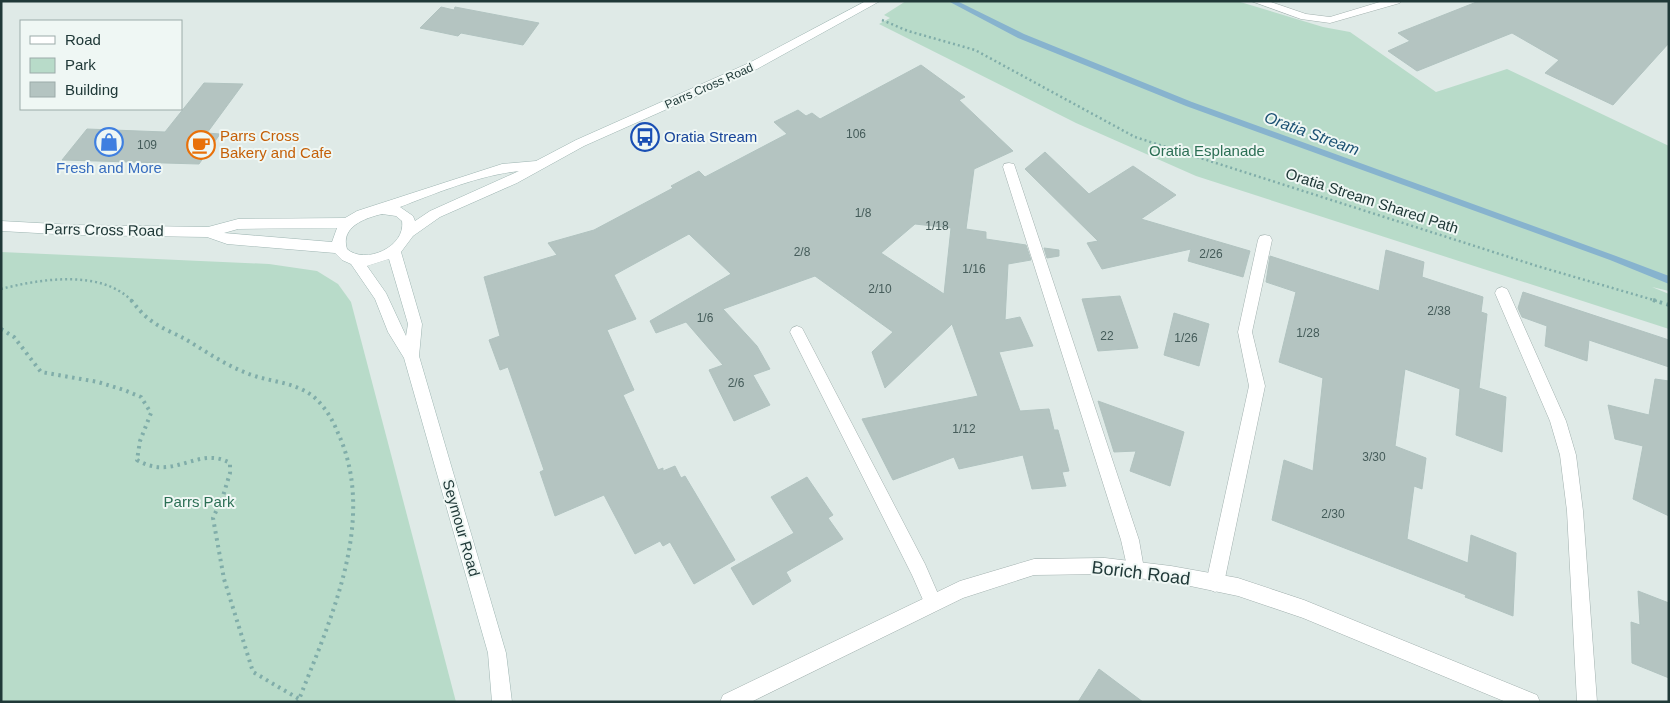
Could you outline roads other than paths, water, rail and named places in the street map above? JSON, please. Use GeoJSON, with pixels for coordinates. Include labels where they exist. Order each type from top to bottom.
{"type":"FeatureCollection","features":[{"type":"Feature","properties":{"kind":"main road","name":"Parrs Cross Road"},"geometry":{"type":"LineString","coordinates":[[410,232],[435,214],[512,180],[580,144],[753,66],[875,1]]}},
{"type":"Feature","properties":{"kind":"main road"},"geometry":{"type":"LineString","coordinates":[[1256,1],[1305,17],[1330,20],[1396,1]]}},
{"type":"Feature","properties":{"kind":"main road","name":"Parrs Cross Road"},"geometry":{"type":"LineString","coordinates":[[382,209],[423,193],[502,168],[540,164]]}},
{"type":"Feature","properties":{"kind":"main road"},"geometry":{"type":"LineString","coordinates":[[1009,167],[1130,540],[1134,570]]}},
{"type":"Feature","properties":{"kind":"main road"},"geometry":{"type":"LineString","coordinates":[[382,209],[400,212],[407,217],[410,224],[410,232],[406,241],[394,251],[376,259],[356,260],[347,256],[339,248],[338,239],[348,223],[364,214],[382,209]]}},
{"type":"Feature","properties":{"kind":"main road","name":"Parrs Cross Road"},"geometry":{"type":"LineString","coordinates":[[1,226],[74,230],[208,232],[238,224],[348,223]]}},
{"type":"Feature","properties":{"kind":"main road","name":"Parrs Cross Road"},"geometry":{"type":"LineString","coordinates":[[208,232],[227,239],[339,248]]}},
{"type":"Feature","properties":{"kind":"main road"},"geometry":{"type":"LineString","coordinates":[[1215,583],[1257,386],[1257,378],[1246,343],[1245,332],[1265,240]]}},
{"type":"Feature","properties":{"kind":"main road","name":"Seymour Road"},"geometry":{"type":"LineString","coordinates":[[394,251],[415,324],[411,356]]}},
{"type":"Feature","properties":{"kind":"main road","name":"Seymour Road"},"geometry":{"type":"LineString","coordinates":[[356,260],[381,297],[395,332],[411,356],[497,653],[502,702]]}},
{"type":"Feature","properties":{"kind":"main road"},"geometry":{"type":"LineString","coordinates":[[1502,293],[1558,421],[1568,455],[1575,511],[1587,702]]}},
{"type":"Feature","properties":{"kind":"main road"},"geometry":{"type":"LineString","coordinates":[[797,332],[919,570],[933,603]]}},
{"type":"Feature","properties":{"kind":"main road","name":"Borich Road"},"geometry":{"type":"LineString","coordinates":[[730,702],[960,590],[1034,567],[1105,566],[1238,587],[1304,609],[1530,702]]}},
{"type":"Feature","properties":{"kind":"waterway","name":"Oratia Stream"},"geometry":{"type":"LineString","coordinates":[[951,1],[1021,36],[1189,104],[1669,280]]}},
{"type":"Feature","properties":{"kind":"place","name":"Oratia Stream"},"geometry":{"type":"Point","coordinates":[645,137]}},
{"type":"Feature","properties":{"kind":"place","name":"Fresh and More"},"geometry":{"type":"Point","coordinates":[109,142]}},
{"type":"Feature","properties":{"kind":"place","name":"Parrs Cross Bakery and Cafe"},"geometry":{"type":"Point","coordinates":[201,145]}},
{"type":"Feature","properties":{"kind":"park label","name":"Oratia Esplanade"},"geometry":{"type":"Point","coordinates":[1207,151]}},
{"type":"Feature","properties":{"kind":"park label","name":"Parrs Park"},"geometry":{"type":"Point","coordinates":[199,502]}}]}
